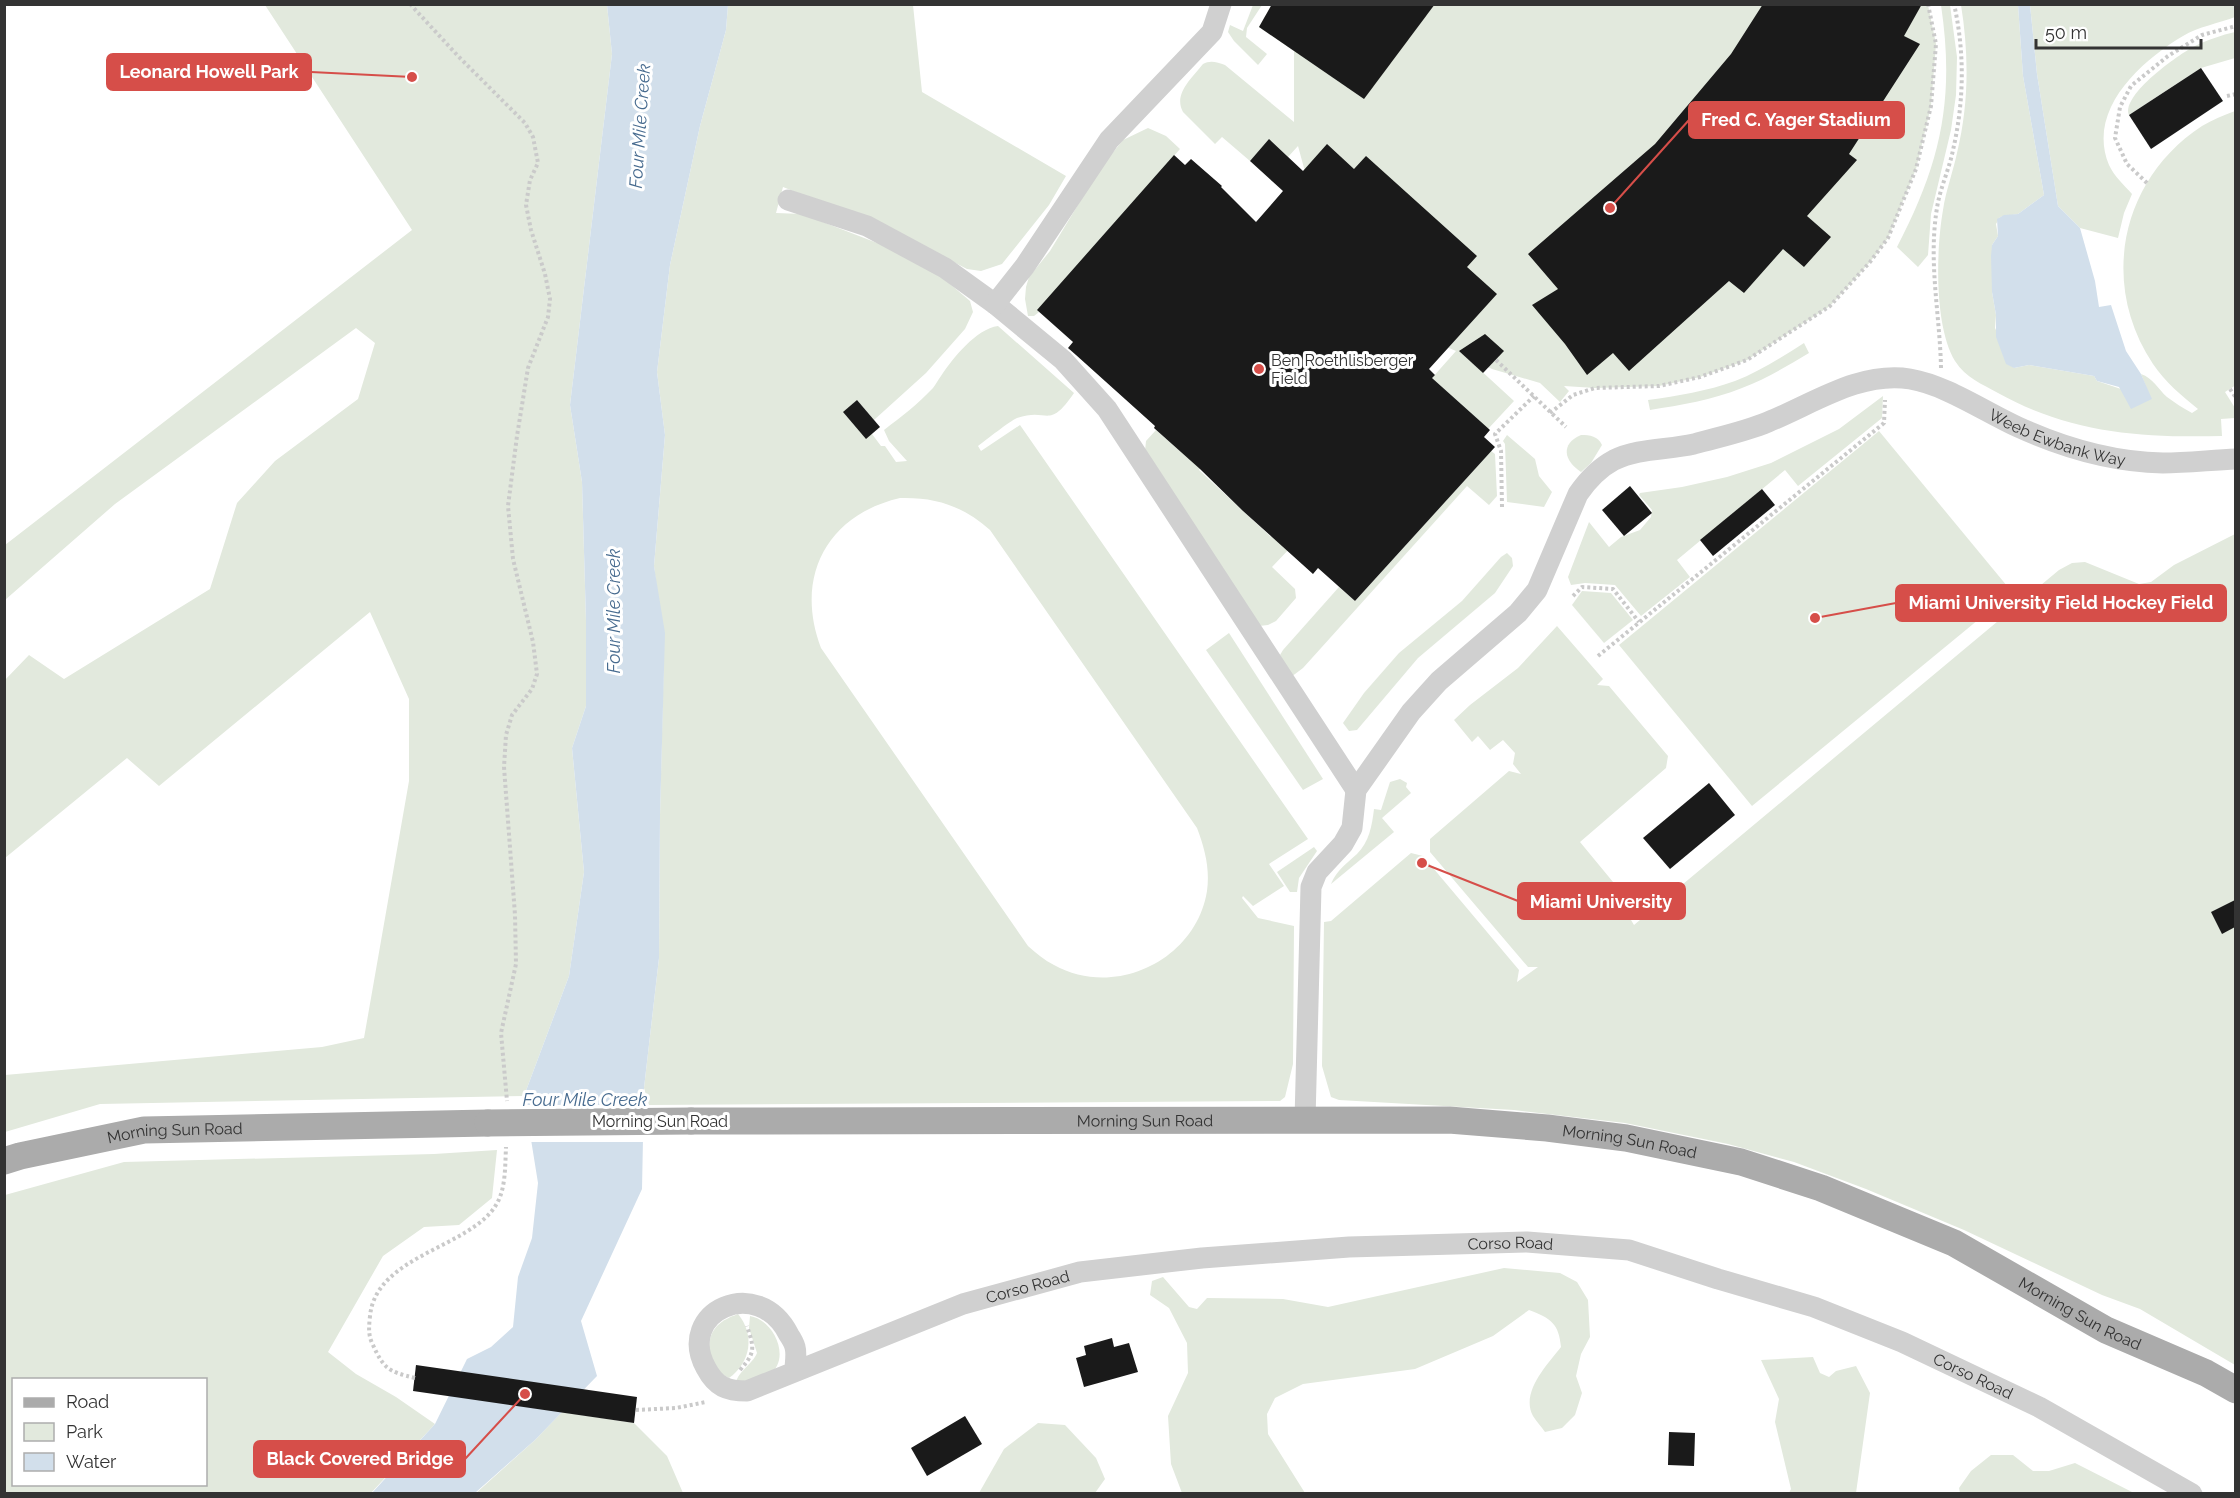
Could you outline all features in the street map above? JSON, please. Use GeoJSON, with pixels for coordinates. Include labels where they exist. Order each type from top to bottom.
{"type":"FeatureCollection","features":[{"type":"Feature","properties":{"kind":"main road","name":"Morning Sun Road"},"geometry":{"type":"LineString","coordinates":[[4,1161],[144,1130],[691,1121],[1305,1120],[1449,1120],[1547,1128],[1626,1138],[1741,1162],[1821,1188],[1954,1243],[2106,1330],[2206,1373],[2235,1390]]}},
{"type":"Feature","properties":{"kind":"street"},"geometry":{"type":"LineString","coordinates":[[995,304],[1024,266],[1109,140],[1212,32],[1221,4]]}},
{"type":"Feature","properties":{"kind":"street"},"geometry":{"type":"LineString","coordinates":[[788,200],[867,226],[945,268],[995,304],[1063,360],[1107,409],[1356,790],[1353,828],[1343,844],[1317,872],[1311,887],[1305,1120]]}},
{"type":"Feature","properties":{"kind":"street","name":"Weeb Ewbank Way"},"geometry":{"type":"LineString","coordinates":[[1356,790],[1380,753],[1418,704],[1439,681],[1518,613],[1537,590],[1578,494],[1586,482],[1615,460],[1726,436],[1767,422],[1846,386],[1886,378],[1910,379],[1942,390],[2018,427],[2074,450],[2120,459],[2163,462],[2235,459]]}},
{"type":"Feature","properties":{"kind":"street","name":"Corso Road"},"geometry":{"type":"LineString","coordinates":[[729,1391],[747,1391],[963,1304],[1080,1272],[1202,1258],[1349,1247],[1527,1242],[1629,1250],[1718,1279],[1814,1306],[1902,1342],[2039,1407],[2192,1494]]}},
{"type":"Feature","properties":{"kind":"street"},"geometry":{"type":"LineString","coordinates":[[729,1391],[711,1378],[700,1357],[699,1335],[710,1316],[727,1305],[748,1302],[770,1310],[784,1326],[795,1347],[795,1370]]}},
{"type":"Feature","properties":{"kind":"path"},"geometry":{"type":"LineString","coordinates":[[410,4],[525,123],[533,136],[538,163],[530,180],[526,205],[550,300],[548,317],[528,368],[508,506],[513,559],[533,642],[537,674],[532,689],[512,715],[506,735],[504,767],[515,915],[516,964],[501,1033],[507,1096]]}},
{"type":"Feature","properties":{"kind":"path"},"geometry":{"type":"LineString","coordinates":[[1550,413],[1573,395],[1595,388],[1659,386],[1700,377],[1747,360],[1830,306],[1888,238],[1916,169],[1931,106],[1936,44],[1928,4]]}},
{"type":"Feature","properties":{"kind":"path"},"geometry":{"type":"LineString","coordinates":[[1942,390],[1941,340],[1934,282],[1934,244],[1937,208],[1953,154],[1960,118],[1963,72],[1960,30],[1954,4]]}},
{"type":"Feature","properties":{"kind":"path"},"geometry":{"type":"LineString","coordinates":[[2147,183],[2127,164],[2115,138],[2120,107],[2131,86],[2168,56],[2202,35],[2235,26]]}},
{"type":"Feature","properties":{"kind":"path"},"geometry":{"type":"LineString","coordinates":[[2227,96],[2235,94]]}},
{"type":"Feature","properties":{"kind":"path"},"geometry":{"type":"LineString","coordinates":[[1496,360],[1566,427]]}},
{"type":"Feature","properties":{"kind":"path"},"geometry":{"type":"LineString","coordinates":[[1941,364],[1950,370]]}},
{"type":"Feature","properties":{"kind":"path"},"geometry":{"type":"LineString","coordinates":[[1598,656],[1884,423],[1886,378]]}},
{"type":"Feature","properties":{"kind":"path"},"geometry":{"type":"LineString","coordinates":[[2230,389],[2235,399]]}},
{"type":"Feature","properties":{"kind":"path"},"geometry":{"type":"LineString","coordinates":[[1502,507],[1501,451],[1495,434],[1534,396]]}},
{"type":"Feature","properties":{"kind":"path"},"geometry":{"type":"LineString","coordinates":[[1573,596],[1582,587],[1613,589],[1640,622]]}},
{"type":"Feature","properties":{"kind":"path"},"geometry":{"type":"LineString","coordinates":[[415,1378],[388,1370],[379,1358],[369,1336],[371,1308],[384,1285],[401,1268],[482,1222],[497,1204],[503,1185],[506,1148]]}},
{"type":"Feature","properties":{"kind":"path"},"geometry":{"type":"LineString","coordinates":[[636,1410],[687,1406],[708,1401],[729,1391],[732,1379],[753,1352],[753,1345],[744,1319],[748,1302]]}},
{"type":"Feature","properties":{"kind":"green space"},"geometry":{"type":"Polygon","coordinates":[[[265,5],[607,5],[612,54],[570,405],[582,482],[586,706],[572,748],[584,872],[569,976],[524,1096],[100,1104],[5,1132],[5,1075],[322,1047],[364,1038],[409,781],[409,699],[370,612],[159,786],[127,758],[5,858],[4,681],[29,655],[64,679],[210,589],[237,503],[275,461],[358,399],[375,343],[356,328],[115,504],[5,600],[5,545],[412,230],[265,5]]]}},
{"type":"Feature","properties":{"kind":"green space"},"geometry":{"type":"Polygon","coordinates":[[[728,5],[913,5],[922,92],[1066,176],[1049,205],[1002,264],[981,271],[967,269],[894,231],[783,187],[776,213],[802,214],[898,251],[943,278],[970,301],[973,312],[965,329],[926,373],[874,420],[857,400],[844,412],[872,434],[881,446],[885,446],[896,462],[907,461],[889,441],[884,430],[933,388],[952,361],[973,338],[990,328],[998,326],[1074,393],[1053,415],[1028,415],[1017,418],[978,446],[981,451],[1020,425],[1308,839],[1269,864],[1284,886],[1253,906],[1243,896],[1242,898],[1258,918],[1294,926],[1293,1064],[1285,1097],[1280,1101],[649,1105],[644,1088],[659,958],[664,652],[654,566],[665,435],[657,372],[670,265],[700,126],[726,30],[728,5]],[[900,498],[875,506],[853,519],[836,534],[823,553],[815,574],[812,597],[814,622],[821,648],[1028,946],[1050,963],[1078,974],[1102,977],[1126,975],[1149,967],[1170,954],[1187,936],[1200,915],[1207,891],[1208,875],[1197,828],[990,530],[959,509],[937,501],[900,498]]]}},
{"type":"Feature","properties":{"kind":"green space"},"geometry":{"type":"Polygon","coordinates":[[[1253,5],[1262,5],[1247,28],[1246,37],[1267,54],[1258,65],[1228,32],[1230,25],[1243,31],[1253,5]]]}},
{"type":"Feature","properties":{"kind":"green space"},"geometry":{"type":"Polygon","coordinates":[[[1272,5],[1928,5],[1936,44],[1931,106],[1916,169],[1888,238],[1870,262],[1830,306],[1747,360],[1700,377],[1659,386],[1595,388],[1564,386],[1569,391],[1560,402],[1540,383],[1492,369],[1465,356],[1514,401],[1488,429],[1432,378],[1456,351],[1442,345],[1310,190],[1298,146],[1288,157],[1269,140],[1250,161],[1222,137],[1215,144],[1183,112],[1180,99],[1185,86],[1203,64],[1214,62],[1225,65],[1294,122],[1294,51],[1259,27],[1272,5]]]}},
{"type":"Feature","properties":{"kind":"green space"},"geometry":{"type":"Polygon","coordinates":[[[1941,5],[1950,5],[1957,57],[1956,95],[1951,130],[1931,214],[1928,255],[1918,267],[1897,247],[1924,187],[1941,130],[1946,71],[1941,5]]]}},
{"type":"Feature","properties":{"kind":"green space"},"geometry":{"type":"Polygon","coordinates":[[[1961,5],[2018,5],[2023,76],[2044,195],[2018,214],[2000,217],[1996,224],[1998,236],[1992,245],[1995,328],[2014,368],[2029,365],[2094,376],[2097,381],[2151,399],[2141,374],[2149,378],[2167,397],[2182,407],[2192,413],[2198,409],[2158,371],[2136,333],[2126,300],[2123,267],[2127,234],[2137,203],[2153,174],[2174,148],[2202,126],[2235,111],[2236,385],[2225,392],[2235,408],[2235,418],[2221,419],[2222,436],[2135,434],[2079,425],[2052,417],[1998,393],[1969,376],[1955,361],[1943,328],[1938,266],[1943,210],[1961,135],[1966,98],[1966,60],[1961,5]]]}},
{"type":"Feature","properties":{"kind":"green space"},"geometry":{"type":"Polygon","coordinates":[[[2030,5],[2235,5],[2235,17],[2189,33],[2150,59],[2122,89],[2111,107],[2105,125],[2104,145],[2111,169],[2132,194],[2124,213],[2118,238],[2080,228],[2058,206],[2037,74],[2030,5]]]}},
{"type":"Feature","properties":{"kind":"green space"},"geometry":{"type":"Polygon","coordinates":[[[2235,32],[2235,58],[2201,68],[2129,115],[2129,107],[2142,86],[2165,66],[2195,46],[2235,32]]]}},
{"type":"Feature","properties":{"kind":"green space"},"geometry":{"type":"Polygon","coordinates":[[[1148,128],[1166,136],[1180,149],[1038,310],[1039,312],[1034,316],[1028,316],[1025,299],[1029,277],[1050,251],[1101,167],[1123,140],[1148,128]]]}},
{"type":"Feature","properties":{"kind":"green space"},"geometry":{"type":"Polygon","coordinates":[[[1804,343],[1809,353],[1751,384],[1708,399],[1650,410],[1648,400],[1692,393],[1735,381],[1762,369],[1804,343]]]}},
{"type":"Feature","properties":{"kind":"green space"},"geometry":{"type":"Polygon","coordinates":[[[1883,396],[1882,418],[1798,486],[1785,470],[1677,560],[1690,577],[1641,616],[1615,585],[1585,583],[1571,585],[1568,577],[1589,522],[1609,547],[1621,537],[1640,530],[1651,517],[1652,510],[1639,495],[1640,493],[1727,477],[1771,463],[1839,429],[1883,396]]]}},
{"type":"Feature","properties":{"kind":"green space"},"geometry":{"type":"Polygon","coordinates":[[[1156,430],[1181,452],[1204,464],[1199,470],[1270,536],[1292,546],[1272,567],[1295,589],[1296,598],[1276,621],[1259,626],[1145,451],[1146,441],[1156,430]]]}},
{"type":"Feature","properties":{"kind":"green space"},"geometry":{"type":"Polygon","coordinates":[[[1879,431],[2012,592],[1752,806],[1619,645],[1879,431]]]}},
{"type":"Feature","properties":{"kind":"green space"},"geometry":{"type":"Polygon","coordinates":[[[1507,435],[1535,459],[1539,476],[1552,492],[1544,507],[1507,502],[1503,441],[1507,435]]]}},
{"type":"Feature","properties":{"kind":"green space"},"geometry":{"type":"Polygon","coordinates":[[[1581,435],[1593,437],[1602,445],[1591,463],[1581,472],[1568,458],[1567,448],[1574,439],[1581,435]]]}},
{"type":"Feature","properties":{"kind":"green space"},"geometry":{"type":"Polygon","coordinates":[[[1491,451],[1495,454],[1497,496],[1489,505],[1467,486],[1303,668],[1291,677],[1280,655],[1283,650],[1339,587],[1355,601],[1491,451]]]}},
{"type":"Feature","properties":{"kind":"green space"},"geometry":{"type":"Polygon","coordinates":[[[2235,534],[2235,1365],[2140,1309],[2102,1295],[1964,1230],[1794,1162],[1728,1144],[1625,1123],[1514,1110],[1339,1100],[1331,1097],[1322,1066],[1324,922],[1331,921],[1411,853],[1423,856],[1519,970],[1517,982],[1538,967],[1528,967],[1430,852],[1430,839],[1509,771],[1521,774],[1513,764],[1515,753],[1503,740],[1490,750],[1478,736],[1472,742],[1454,720],[1518,668],[1557,626],[1603,679],[1597,685],[1609,686],[1668,756],[1666,768],[1580,842],[1618,888],[1617,897],[1634,914],[1631,920],[1634,925],[2059,570],[2072,563],[2085,562],[2139,584],[2151,582],[2174,565],[2235,534]]]}},
{"type":"Feature","properties":{"kind":"green space"},"geometry":{"type":"Polygon","coordinates":[[[1507,553],[1512,558],[1513,566],[1495,593],[1418,658],[1357,730],[1349,731],[1343,723],[1364,693],[1399,653],[1462,601],[1507,553]]]}},
{"type":"Feature","properties":{"kind":"green space"},"geometry":{"type":"Polygon","coordinates":[[[1582,591],[1611,593],[1633,620],[1604,643],[1572,605],[1582,591]]]}},
{"type":"Feature","properties":{"kind":"green space"},"geometry":{"type":"Polygon","coordinates":[[[1229,633],[1323,779],[1303,790],[1206,650],[1229,633]]]}},
{"type":"Feature","properties":{"kind":"green space"},"geometry":{"type":"Polygon","coordinates":[[[1400,779],[1407,783],[1406,787],[1411,793],[1382,818],[1394,832],[1331,884],[1339,871],[1357,854],[1367,839],[1374,809],[1381,810],[1390,782],[1400,779]]]}},
{"type":"Feature","properties":{"kind":"green space"},"geometry":{"type":"Polygon","coordinates":[[[1314,847],[1317,851],[1299,878],[1297,892],[1290,892],[1277,872],[1314,847]]]}},
{"type":"Feature","properties":{"kind":"green space"},"geometry":{"type":"Polygon","coordinates":[[[497,1150],[492,1198],[459,1225],[424,1227],[383,1256],[328,1352],[356,1374],[396,1397],[435,1424],[371,1493],[5,1494],[5,1195],[124,1162],[434,1154],[497,1150]]]}},
{"type":"Feature","properties":{"kind":"green space"},"geometry":{"type":"Polygon","coordinates":[[[1504,1268],[1560,1273],[1577,1282],[1588,1300],[1590,1337],[1581,1354],[1576,1376],[1582,1393],[1575,1415],[1562,1428],[1545,1432],[1533,1416],[1530,1407],[1530,1397],[1537,1379],[1561,1347],[1556,1327],[1548,1319],[1529,1310],[1493,1336],[1415,1369],[1303,1384],[1275,1398],[1267,1414],[1268,1434],[1305,1493],[1182,1493],[1171,1464],[1168,1416],[1188,1373],[1187,1343],[1169,1308],[1150,1295],[1152,1281],[1163,1277],[1189,1307],[1197,1309],[1207,1298],[1283,1299],[1328,1307],[1504,1268]]]}},
{"type":"Feature","properties":{"kind":"green space"},"geometry":{"type":"Polygon","coordinates":[[[738,1314],[747,1331],[748,1348],[742,1364],[729,1378],[717,1369],[709,1347],[712,1332],[717,1326],[738,1314]]]}},
{"type":"Feature","properties":{"kind":"green space"},"geometry":{"type":"Polygon","coordinates":[[[750,1316],[759,1319],[773,1332],[779,1350],[779,1360],[776,1368],[766,1377],[736,1383],[739,1375],[757,1353],[749,1328],[750,1316]]]}},
{"type":"Feature","properties":{"kind":"green space"},"geometry":{"type":"Polygon","coordinates":[[[1813,1357],[1820,1373],[1829,1377],[1836,1371],[1856,1366],[1870,1393],[1856,1493],[1789,1493],[1791,1489],[1775,1422],[1779,1399],[1761,1360],[1813,1357]]]}},
{"type":"Feature","properties":{"kind":"green space"},"geometry":{"type":"Polygon","coordinates":[[[562,1412],[634,1423],[667,1456],[683,1493],[475,1494],[535,1440],[562,1412]]]}},
{"type":"Feature","properties":{"kind":"green space"},"geometry":{"type":"Polygon","coordinates":[[[1038,1423],[1065,1425],[1096,1458],[1105,1479],[1095,1493],[979,1493],[1004,1449],[1038,1423]]]}},
{"type":"Feature","properties":{"kind":"green space"},"geometry":{"type":"Polygon","coordinates":[[[1991,1455],[2013,1455],[2033,1471],[2049,1471],[2075,1463],[2134,1493],[1960,1493],[1959,1488],[1971,1471],[1991,1455]]]}},
{"type":"Feature","properties":{"kind":"water","name":"Four Mile Creek"},"geometry":{"type":"Polygon","coordinates":[[[607,5],[728,5],[726,30],[700,126],[670,265],[657,372],[665,435],[654,566],[665,633],[659,958],[644,1088],[642,1189],[581,1321],[597,1376],[535,1440],[475,1493],[371,1494],[435,1424],[467,1359],[491,1347],[513,1327],[518,1277],[532,1238],[538,1183],[524,1096],[569,976],[584,872],[572,748],[586,706],[582,482],[570,405],[612,54],[607,5]]]}},
{"type":"Feature","properties":{"kind":"water"},"geometry":{"type":"Polygon","coordinates":[[[2018,5],[2030,5],[2037,74],[2058,206],[2080,228],[2095,281],[2099,307],[2111,305],[2126,351],[2141,374],[2152,399],[2131,409],[2119,387],[2097,381],[2094,376],[2029,365],[2014,368],[2006,364],[1996,337],[1991,256],[1992,245],[1998,236],[1997,219],[2004,215],[2018,214],[2044,195],[2023,76],[2018,5]]]}},
{"type":"Feature","properties":{"kind":"pier"},"geometry":{"type":"Polygon","coordinates":[[[522,1105],[647,1105],[646,1142],[528,1142],[522,1105]]]}},
{"type":"Feature","properties":{"kind":"building"},"geometry":{"type":"Polygon","coordinates":[[[1272,4],[1435,4],[1364,99],[1259,27],[1272,4]]]}},
{"type":"Feature","properties":{"kind":"building"},"geometry":{"type":"Polygon","coordinates":[[[1763,4],[1922,4],[1904,36],[1920,44],[1849,154],[1857,160],[1807,216],[1831,237],[1804,267],[1783,249],[1744,293],[1729,281],[1629,371],[1613,353],[1587,375],[1565,344],[1532,305],[1558,289],[1528,254],[1655,144],[1731,54],[1763,4]]]}},
{"type":"Feature","properties":{"kind":"building"},"geometry":{"type":"Polygon","coordinates":[[[2201,68],[2223,101],[2151,149],[2129,115],[2201,68]]]}},
{"type":"Feature","properties":{"kind":"building"},"geometry":{"type":"Polygon","coordinates":[[[1269,139],[1303,171],[1327,144],[1354,169],[1366,156],[1477,256],[1467,267],[1497,294],[1429,369],[1435,375],[1432,378],[1490,430],[1484,437],[1495,447],[1355,601],[1318,568],[1313,574],[1243,511],[1154,428],[1155,426],[1068,348],[1073,342],[1037,310],[1174,155],[1185,165],[1191,159],[1222,186],[1256,222],[1283,191],[1250,161],[1269,139]]]}},
{"type":"Feature","properties":{"kind":"building"},"geometry":{"type":"Polygon","coordinates":[[[1485,334],[1504,351],[1483,373],[1459,351],[1485,334]]]}},
{"type":"Feature","properties":{"kind":"building"},"geometry":{"type":"Polygon","coordinates":[[[857,400],[880,427],[866,439],[843,412],[857,400]]]}},
{"type":"Feature","properties":{"kind":"building"},"geometry":{"type":"Polygon","coordinates":[[[1630,486],[1652,513],[1624,536],[1602,510],[1630,486]]]}},
{"type":"Feature","properties":{"kind":"building"},"geometry":{"type":"Polygon","coordinates":[[[1762,489],[1775,505],[1713,556],[1700,540],[1762,489]]]}},
{"type":"Feature","properties":{"kind":"building"},"geometry":{"type":"Polygon","coordinates":[[[1709,783],[1735,815],[1670,869],[1643,838],[1709,783]]]}},
{"type":"Feature","properties":{"kind":"building"},"geometry":{"type":"Polygon","coordinates":[[[2235,900],[2235,927],[2222,934],[2211,912],[2235,900]]]}},
{"type":"Feature","properties":{"kind":"building"},"geometry":{"type":"Polygon","coordinates":[[[1112,1338],[1114,1347],[1129,1343],[1138,1372],[1084,1387],[1076,1358],[1086,1355],[1084,1346],[1112,1338]]]}},
{"type":"Feature","properties":{"kind":"building"},"geometry":{"type":"Polygon","coordinates":[[[416,1365],[637,1397],[634,1423],[413,1391],[416,1365]]]}},
{"type":"Feature","properties":{"kind":"building"},"geometry":{"type":"Polygon","coordinates":[[[965,1416],[982,1444],[927,1476],[911,1448],[965,1416]]]}},
{"type":"Feature","properties":{"kind":"building"},"geometry":{"type":"Polygon","coordinates":[[[1669,1432],[1695,1433],[1694,1466],[1668,1465],[1669,1432]]]}},
{"type":"Feature","properties":{"kind":"place","name":"Leonard Howell Park"},"geometry":{"type":"Point","coordinates":[412,77]}},
{"type":"Feature","properties":{"kind":"place","name":"Fred C. Yager Stadium"},"geometry":{"type":"Point","coordinates":[1610,208]}},
{"type":"Feature","properties":{"kind":"place","name":"Ben Roethlisberger Field"},"geometry":{"type":"Point","coordinates":[1259,369]}},
{"type":"Feature","properties":{"kind":"place","name":"Miami University Field Hockey Field"},"geometry":{"type":"Point","coordinates":[1815,618]}},
{"type":"Feature","properties":{"kind":"place","name":"Miami University"},"geometry":{"type":"Point","coordinates":[1422,863]}},
{"type":"Feature","properties":{"kind":"place","name":"Black Covered Bridge"},"geometry":{"type":"Point","coordinates":[525,1394]}}]}
